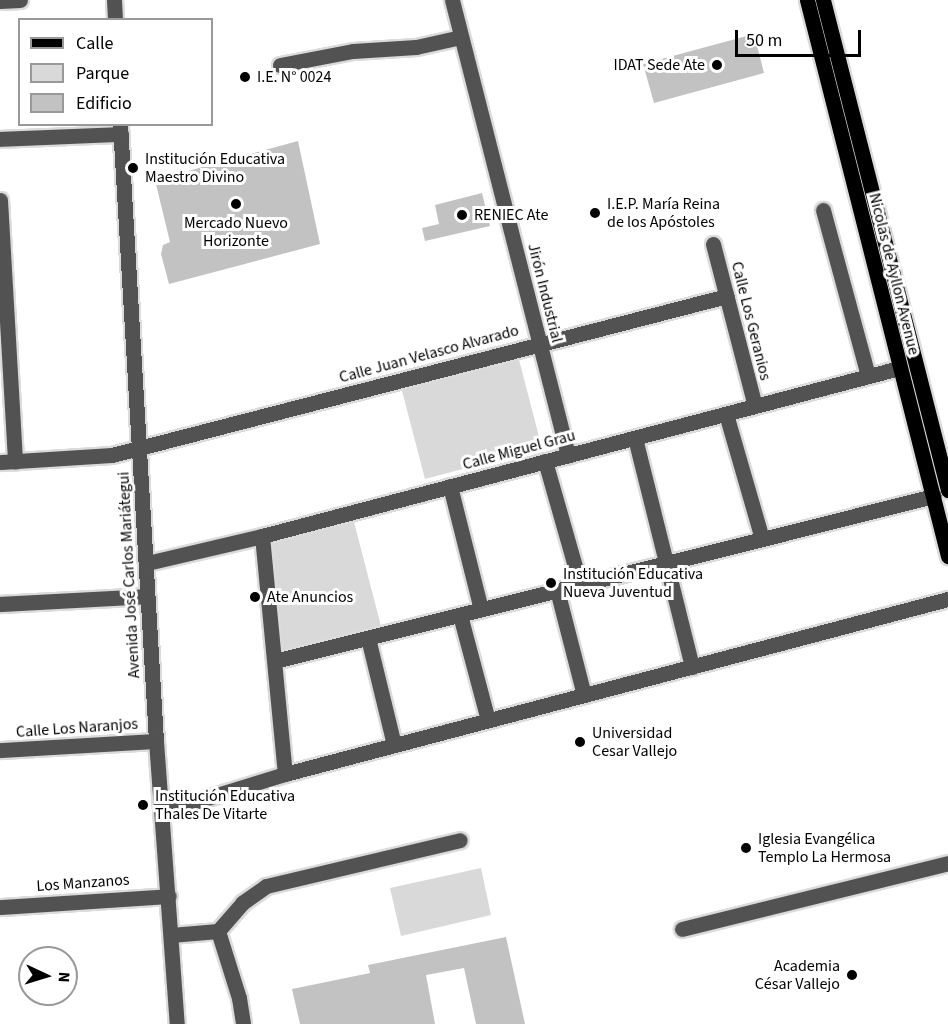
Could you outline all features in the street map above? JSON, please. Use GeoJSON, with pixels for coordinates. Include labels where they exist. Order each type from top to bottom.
{"type":"FeatureCollection","features":[{"type":"Feature","properties":{"kind":"main road","name":"Nicolas de Ayllon Avenue"},"geometry":{"type":"LineString","coordinates":[[807,0],[900,368],[941,493]]}},
{"type":"Feature","properties":{"kind":"main road","name":"Nicolas de Ayllon Avenue"},"geometry":{"type":"LineString","coordinates":[[823,0],[941,493],[948,556]]}},
{"type":"Feature","properties":{"kind":"street"},"geometry":{"type":"LineString","coordinates":[[0,1],[20,0]]}},
{"type":"Feature","properties":{"kind":"street"},"geometry":{"type":"LineString","coordinates":[[114,0],[115,18]]}},
{"type":"Feature","properties":{"kind":"street","name":"Jirón Industrial"},"geometry":{"type":"LineString","coordinates":[[452,0],[568,455]]}},
{"type":"Feature","properties":{"kind":"street"},"geometry":{"type":"LineString","coordinates":[[280,65],[353,51],[416,47],[462,37]]}},
{"type":"Feature","properties":{"kind":"street"},"geometry":{"type":"LineString","coordinates":[[0,138],[121,129]]}},
{"type":"Feature","properties":{"kind":"street","name":"Avenida José Carlos Mariátegui"},"geometry":{"type":"LineString","coordinates":[[121,129],[156,741],[177,1024]]}},
{"type":"Feature","properties":{"kind":"street"},"geometry":{"type":"LineString","coordinates":[[0,200],[7,462]]}},
{"type":"Feature","properties":{"kind":"street"},"geometry":{"type":"LineString","coordinates":[[823,210],[868,376]]}},
{"type":"Feature","properties":{"kind":"street","name":"Calle Los Geranios"},"geometry":{"type":"LineString","coordinates":[[713,244],[755,406]]}},
{"type":"Feature","properties":{"kind":"street","name":"Calle Juan Velasco Alvarado"},"geometry":{"type":"LineString","coordinates":[[7,462],[112,455],[141,449],[727,296]]}},
{"type":"Feature","properties":{"kind":"street","name":"Calle Miguel Grau"},"geometry":{"type":"LineString","coordinates":[[147,563],[262,536],[900,368]]}},
{"type":"Feature","properties":{"kind":"street"},"geometry":{"type":"LineString","coordinates":[[726,414],[762,539]]}},
{"type":"Feature","properties":{"kind":"street"},"geometry":{"type":"LineString","coordinates":[[635,438],[692,667]]}},
{"type":"Feature","properties":{"kind":"street"},"geometry":{"type":"LineString","coordinates":[[545,461],[580,584]]}},
{"type":"Feature","properties":{"kind":"street"},"geometry":{"type":"LineString","coordinates":[[450,486],[481,609]]}},
{"type":"Feature","properties":{"kind":"street"},"geometry":{"type":"LineString","coordinates":[[274,661],[941,493]]}},
{"type":"Feature","properties":{"kind":"street"},"geometry":{"type":"LineString","coordinates":[[262,536],[285,774]]}},
{"type":"Feature","properties":{"kind":"street"},"geometry":{"type":"LineString","coordinates":[[557,590],[584,695]]}},
{"type":"Feature","properties":{"kind":"street"},"geometry":{"type":"LineString","coordinates":[[0,604],[147,596]]}},
{"type":"Feature","properties":{"kind":"street"},"geometry":{"type":"LineString","coordinates":[[162,812],[285,774],[948,599]]}},
{"type":"Feature","properties":{"kind":"street"},"geometry":{"type":"LineString","coordinates":[[460,615],[489,720]]}},
{"type":"Feature","properties":{"kind":"street"},"geometry":{"type":"LineString","coordinates":[[368,638],[394,745]]}},
{"type":"Feature","properties":{"kind":"street","name":"Calle Los Naranjos"},"geometry":{"type":"LineString","coordinates":[[0,750],[156,741]]}},
{"type":"Feature","properties":{"kind":"street"},"geometry":{"type":"LineString","coordinates":[[171,935],[218,931],[242,903],[266,886],[460,840]]}},
{"type":"Feature","properties":{"kind":"street"},"geometry":{"type":"LineString","coordinates":[[682,929],[948,863]]}},
{"type":"Feature","properties":{"kind":"street","name":"Los Manzanos"},"geometry":{"type":"LineString","coordinates":[[0,907],[169,896]]}},
{"type":"Feature","properties":{"kind":"street"},"geometry":{"type":"LineString","coordinates":[[218,931],[239,998],[243,1024]]}},
{"type":"Feature","properties":{"kind":"green space"},"geometry":{"type":"Polygon","coordinates":[[[518,356],[542,448],[425,479],[401,387],[518,356]]]}},
{"type":"Feature","properties":{"kind":"green space"},"geometry":{"type":"Polygon","coordinates":[[[354,522],[382,630],[278,656],[265,544],[354,522]]]}},
{"type":"Feature","properties":{"kind":"green space"},"geometry":{"type":"Polygon","coordinates":[[[481,868],[491,915],[401,936],[390,888],[481,868]]]}},
{"type":"Feature","properties":{"kind":"building"},"geometry":{"type":"Polygon","coordinates":[[[754,34],[764,73],[654,103],[643,64],[754,34]]]}},
{"type":"Feature","properties":{"kind":"building","name":"Mercado Nuevo Horizonte"},"geometry":{"type":"Polygon","coordinates":[[[298,141],[320,244],[169,284],[161,254],[163,245],[170,242],[155,180],[298,141]]]}},
{"type":"Feature","properties":{"kind":"building","name":"RENIEC Ate"},"geometry":{"type":"Polygon","coordinates":[[[482,193],[490,226],[425,241],[422,228],[439,224],[435,205],[482,193]]]}},
{"type":"Feature","properties":{"kind":"building"},"geometry":{"type":"Polygon","coordinates":[[[506,937],[525,1024],[476,1024],[464,968],[426,975],[435,1024],[300,1024],[292,989],[370,973],[368,965],[506,937]]]}},
{"type":"Feature","properties":{"kind":"place","name":"IDAT Sede Ate"},"geometry":{"type":"Point","coordinates":[717,65]}},
{"type":"Feature","properties":{"kind":"place","name":"I.E. N° 0024"},"geometry":{"type":"Point","coordinates":[245,77]}},
{"type":"Feature","properties":{"kind":"place","name":"Institución Educativa Maestro Divino"},"geometry":{"type":"Point","coordinates":[133,168]}},
{"type":"Feature","properties":{"kind":"place","name":"Mercado Nuevo Horizonte"},"geometry":{"type":"Point","coordinates":[236,204]}},
{"type":"Feature","properties":{"kind":"place","name":"I.E.P. María Reina de los Apóstoles"},"geometry":{"type":"Point","coordinates":[595,213]}},
{"type":"Feature","properties":{"kind":"place","name":"RENIEC Ate"},"geometry":{"type":"Point","coordinates":[462,215]}},
{"type":"Feature","properties":{"kind":"place","name":"Institución Educativa Nueva Juventud"},"geometry":{"type":"Point","coordinates":[551,583]}},
{"type":"Feature","properties":{"kind":"place","name":"Ate Anuncios"},"geometry":{"type":"Point","coordinates":[255,597]}},
{"type":"Feature","properties":{"kind":"place","name":"Universidad Cesar Vallejo"},"geometry":{"type":"Point","coordinates":[580,742]}},
{"type":"Feature","properties":{"kind":"place","name":"Institución Educativa Thales De Vitarte"},"geometry":{"type":"Point","coordinates":[143,805]}},
{"type":"Feature","properties":{"kind":"place","name":"Iglesia Evangélica Templo La Hermosa"},"geometry":{"type":"Point","coordinates":[746,848]}},
{"type":"Feature","properties":{"kind":"place","name":"Academia César Vallejo"},"geometry":{"type":"Point","coordinates":[852,975]}}]}
